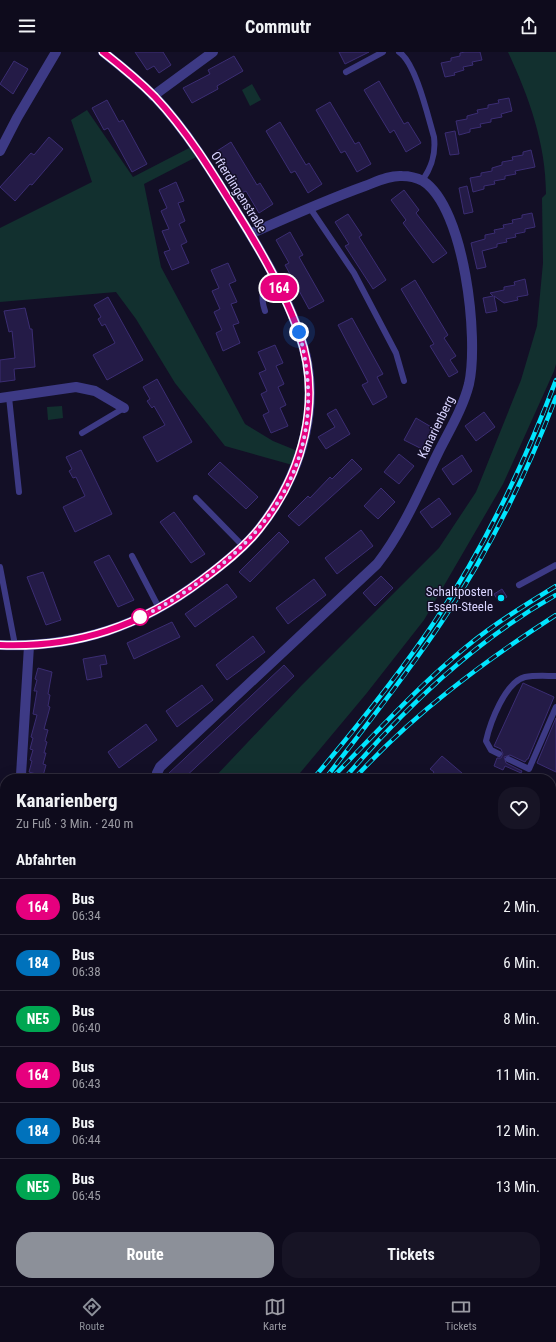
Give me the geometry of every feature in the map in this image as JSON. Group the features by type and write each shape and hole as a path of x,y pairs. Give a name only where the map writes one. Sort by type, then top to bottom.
{"street":[{"path":"0,151 17,118 56,52"},
{"name":"Ofterdingenstraße","path":"0,645 28,646 73,640 114,630 159,608 195,585 243,546 259,529 288,484 299,458 306,432 309,409 308,379 299,332 250,234 197,150 153,96 103,52"},
{"path":"153,96 214,52"},
{"path":"250,234 359,188 396,176 403,176 422,181"},
{"name":"Kanarienberg","path":"157,773 160,767 377,564 396,536 461,407 467,390 471,371 470,323 466,278 456,238 447,212 432,190 422,181"},
{"path":"5,397 66,388 80,388 95,391 124,408"},
{"path":"21,774 28,646"}],"lane":[{"path":"346,72 383,52"},
{"path":"399,52 404,55 414,75 434,138 435,146 433,162 422,181"},
{"path":"310,208 354,273 396,354 404,381"},
{"path":"265,311 262,301 262,292 265,286 273,278"},
{"path":"5,397 19,492"},
{"path":"82,433 124,408"},
{"path":"196,498 243,546"},
{"path":"132,556 159,608"},
{"path":"519,585 556,565"},
{"path":"0,567 15,645"},
{"path":"499,754 491,750 486,741 489,725 499,704 513,685 524,677 556,676"},
{"path":"508,759 529,769 556,707"}],"green space":[{"path":"508,52 556,52 556,364 554,371 503,484 424,620 366,694 299,774 218,774 301,686 439,548 476,492 521,380 537,326 543,263 542,198 546,194 545,175 540,139 523,86"},
{"path":"252,84 261,100 250,106 242,90"},
{"path":"87,110 133,177 193,146 200,155 144,184 161,267 245,424 273,441 300,452 296,466 225,446 175,383 136,319 116,292 0,302 0,228 92,182 71,120"},
{"path":"62,406 63,418 48,420 47,407"}],"building":[{"path":"135,52 163,52 171,65 159,73 154,66 147,70"},
{"path":"339,52 369,52 345,64"},
{"path":"480,52 482,60 472,62 473,65 463,67 464,70 454,73 455,75 445,77 441,63 451,61 451,58 460,56 460,53"},
{"path":"234,56 243,71 217,86 218,89 192,103 183,88 210,74 208,70"},
{"path":"14,61 28,69 13,94 0,84"},
{"path":"379,81 404,124 408,122 421,143 406,152 394,130 390,133 364,90"},
{"path":"509,98 512,111 501,114 502,117 491,119 491,122 480,124 481,127 470,129 470,132 459,135 456,121 467,119 467,116 478,113 477,110 488,108 488,105 499,103 498,100"},
{"path":"107,100 119,122 123,120 147,164 132,172 108,128 104,130 92,108"},
{"path":"330,102 355,144 359,142 371,164 357,172 345,151 341,153 316,110"},
{"path":"280,122 306,165 309,163 322,184 308,193 295,171 291,173 266,131"},
{"path":"455,131 459,154 450,155 445,133"},
{"path":"49,137 63,149 32,185 30,184 15,201 0,187 31,153 34,155"},
{"path":"231,142 257,185 260,183 273,204 259,213 246,191 242,193 217,151"},
{"path":"531,150 535,167 515,171 516,174 505,176 505,179 494,181 495,184 484,186 484,189 473,192 470,178 481,176 481,173 492,171 492,168 502,165 502,162 513,160 512,157 523,155 523,152"},
{"path":"176,182 184,201 178,203 185,221 179,224 187,242 181,245 189,263 172,270 164,252 170,250 162,231 169,229 161,211 167,208 159,190"},
{"path":"467,186 473,212 464,214 459,188"},
{"path":"404,190 419,210 416,213 447,253 433,263 403,223 406,220 391,200"},
{"path":"532,213 535,227 525,229 525,232 515,234 516,237 506,239 507,242 497,244 497,247 482,251 486,267 477,269 471,243 485,239 485,235 495,233 494,230 504,228 503,225 513,223 512,220 522,218 522,215"},
{"path":"348,214 362,235 359,237 386,280 373,289 345,246 349,244 335,222"},
{"path":"290,232 303,255 299,257 324,301 309,309 285,265 289,263 276,240"},
{"path":"228,263 236,281 229,284 237,302 231,304 239,323 233,325 240,343 223,351 216,333 222,330 214,312 220,309 212,291 219,288 211,270"},
{"path":"525,279 528,295 517,297 518,300 504,303 494,296 497,311 486,313 483,298 493,296 490,293 504,290 504,287 515,285 514,282"},
{"path":"415,280 448,335 444,338 456,356 450,360 458,372 449,377 430,346 434,344 401,289"},
{"path":"108,297 143,360 107,380 93,355 115,343 105,324 102,326 98,319 101,317 94,305"},
{"path":"25,308 30,329 32,329 35,367 14,369 15,380 0,382 0,360 15,358 12,331 9,332 4,311"},
{"path":"352,318 383,374 377,377 387,397 373,405 362,385 368,382 338,325"},
{"path":"275,345 283,363 276,366 284,384 278,387 286,405 280,408 288,426 271,433 263,415 269,412 261,394 267,391 259,373 266,370 258,352"},
{"path":"157,379 192,442 157,462 143,437 165,425 154,406 152,408 147,401 150,399 143,387"},
{"path":"336,409 350,434 326,449 318,437 335,427 327,414"},
{"path":"484,412 495,427 476,441 465,426"},
{"path":"416,418 433,428 422,449 404,440"},
{"path":"81,450 112,514 75,532 63,507 85,496 76,477 73,478 69,471 72,469 66,457"},
{"path":"399,454 414,466 399,484 384,472"},
{"path":"462,455 472,471 453,485 442,469"},
{"path":"352,459 362,469 299,526 288,516 308,496 310,498 330,477 332,479"},
{"path":"220,462 258,497 246,509 208,474"},
{"path":"381,488 395,502 378,519 364,506"},
{"path":"439,498 451,514 432,528 420,512"},
{"path":"174,512 205,554 191,563 160,522"},
{"path":"361,530 373,546 337,574 325,558"},
{"path":"279,532 289,542 250,582 239,572"},
{"path":"109,555 134,600 118,607 94,562"},
{"path":"43,572 61,620 46,625 27,577"},
{"path":"381,576 393,588 375,606 363,593"},
{"path":"314,579 326,595 288,624 276,608"},
{"path":"227,584 237,597 195,627 185,614"},
{"path":"502,589 507,597 499,602 494,594"},
{"path":"172,622 180,637 134,659 127,643"},
{"path":"253,636 265,652 227,680 216,665"},
{"path":"105,655 107,664 100,665 102,677 87,680 83,659"},
{"path":"284,665 294,676 188,774 168,774"},
{"path":"38,668 52,672 48,694 50,695 48,706 50,707 44,729 48,730 45,741 47,742 43,764 46,765 44,774 29,772 33,750 30,749 33,738 31,737 37,715 33,714 37,691 34,691 37,680 35,679"},
{"path":"523,683 554,697 528,759 525,762 510,755 504,757 506,763 522,771 521,773 505,766 503,770 494,766 497,758 501,758 503,754 501,749 494,746"},
{"path":"202,685 213,700 177,727 166,711"},
{"path":"556,718 556,772 537,763"},
{"path":"146,724 157,740 119,768 108,752"},
{"path":"442,756 463,774 432,774 434,772 430,769"}],"railway":[{"path":"317,774 391,682 454,592 503,504 531,442 556,380"},
{"path":"329,774 413,663 441,623 475,569 519,485 556,397"},
{"path":"336,774 430,678 448,662 499,623 556,586"},
{"path":"348,774 392,726 442,678 497,633 556,595"},
{"path":"359,774 400,733 450,690 502,651 556,615"}],"bus line":[{"name":"164","path":"0,645 40,645 73,640 114,630 159,608 189,590 224,563 259,529 277,504 288,484 298,462 306,432 309,409 309,385 306,359 299,332 282,294 255,243 197,150 170,115 153,96 103,52"}],"place":[{"name":"Schaltposten Essen-Steele","path":"501,598"}],"route":[{"path":"140,617 159,608 189,590 218,568 243,546 259,529 277,504 298,462 306,432 309,409 309,385 306,359 299,332"}]}
